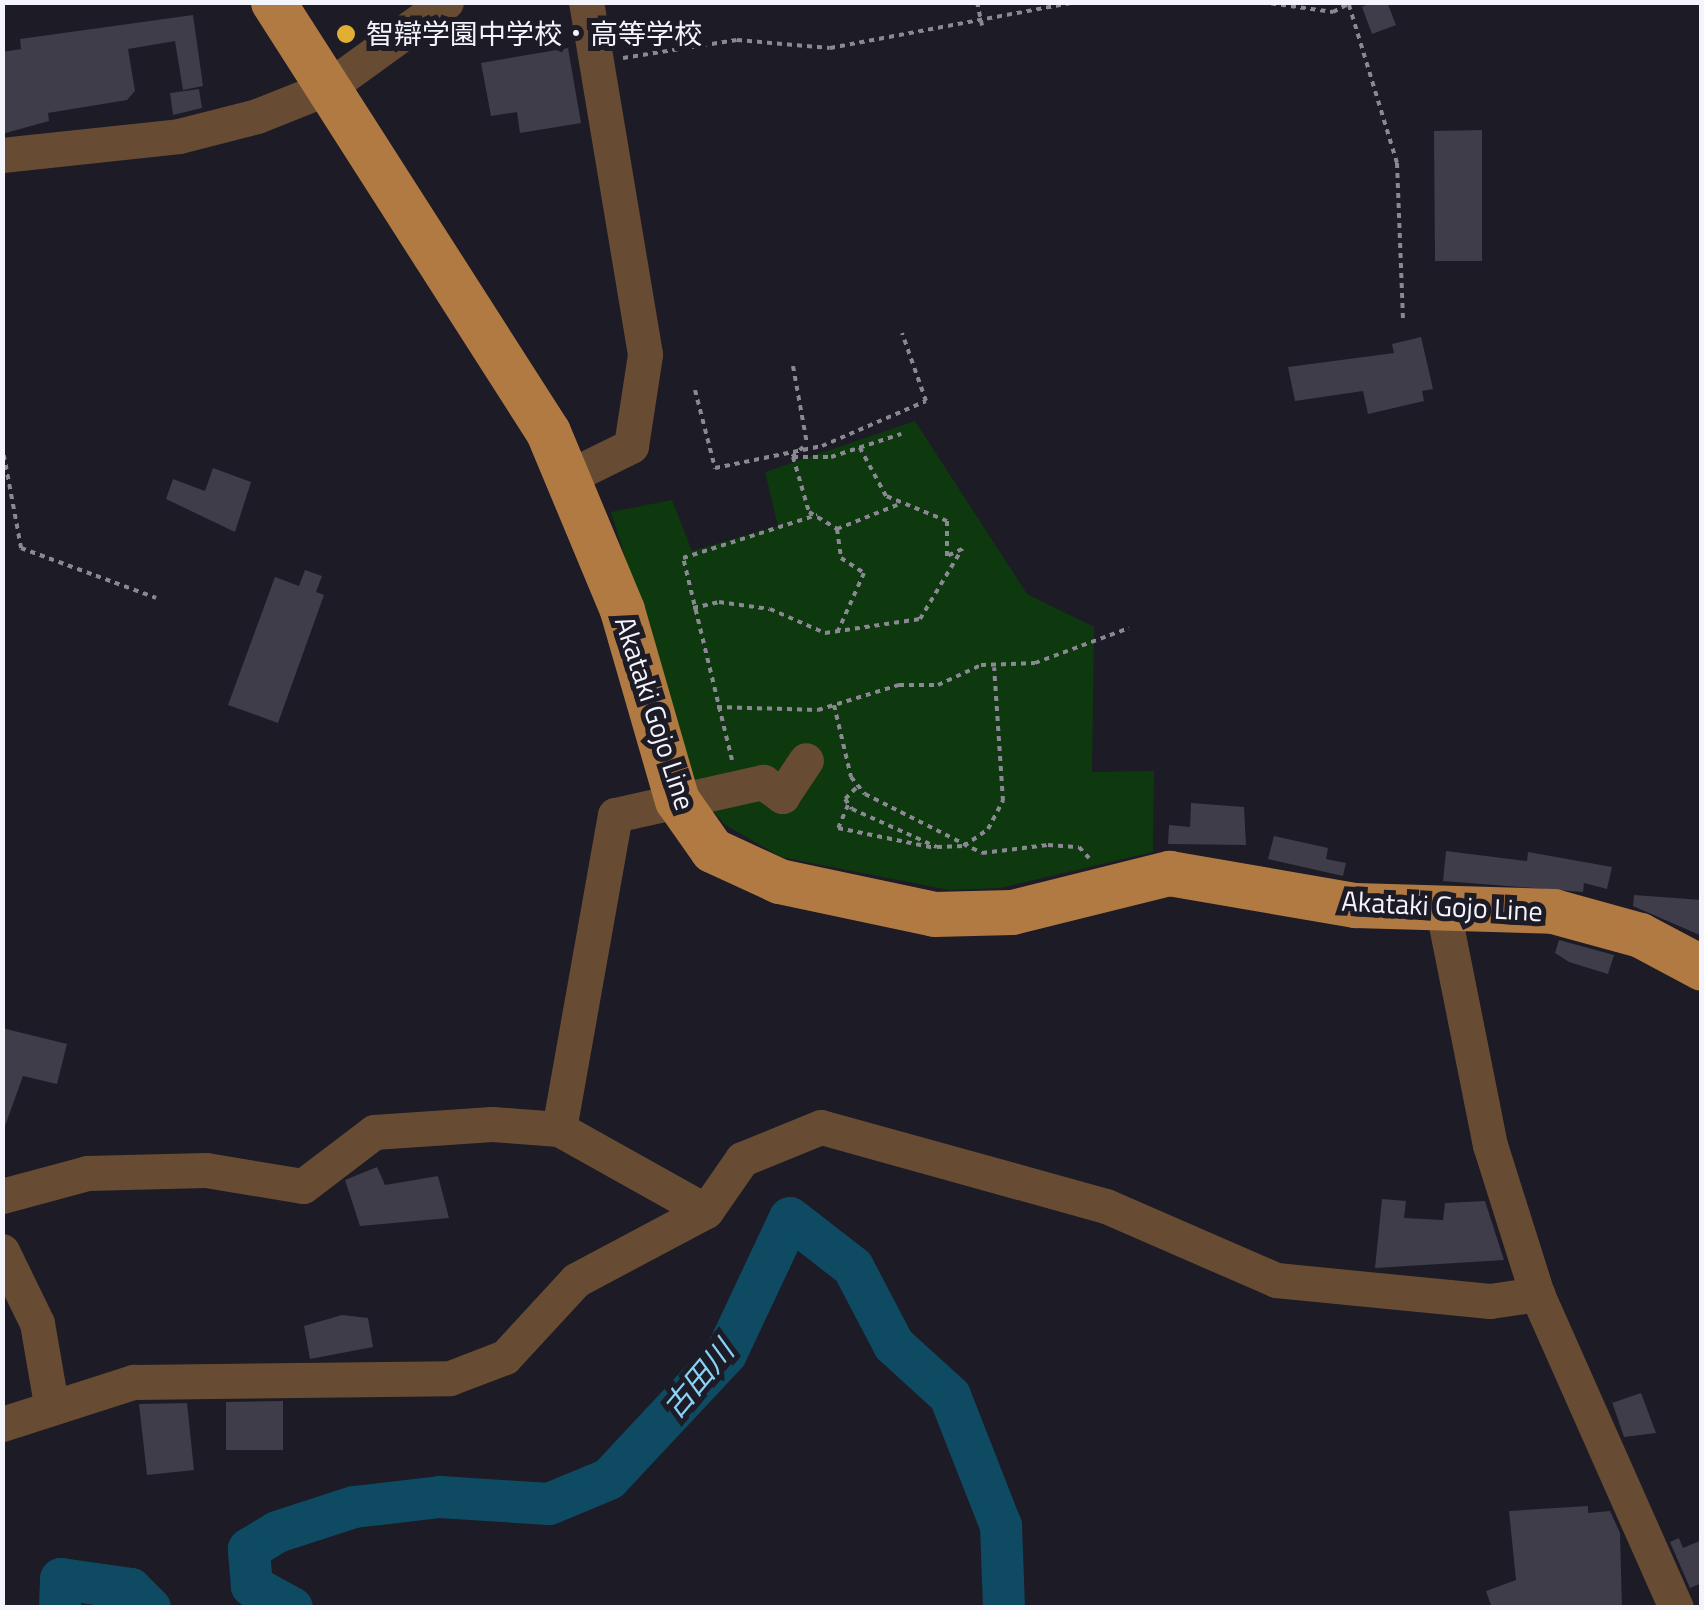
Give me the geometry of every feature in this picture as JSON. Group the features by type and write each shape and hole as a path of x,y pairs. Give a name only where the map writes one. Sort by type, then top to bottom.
{"main road":[{"name":"Akataki Gojo Line","path":"273,2 570,476 622,610 677,800 712,850 744,869 888,908 994,914 1118,883 1200,873 1355,904 1595,919 1702,968"}],"street":[{"path":"2,155 179,136 327,88 446,2"},
{"path":"570,476 631,446 643,410 629,226 599,121 599,72 586,2"},
{"path":"558,1129 615,816 763,782 782,796 806,760"},
{"path":"1443,910 1490,1144 1537,1294 1676,1608"},
{"path":"2,1424 51,1404 132,1382 450,1378 505,1358 576,1280 706,1211 742,1159 821,1126 1106,1206 1276,1280 1490,1300 1537,1294"},
{"path":"2,1196 88,1173 206,1170 304,1186 374,1132 558,1129 706,1211"},
{"path":"2,1251 37,1323 51,1404"}],"path":[{"path":"976,2 982,25"},
{"path":"599,72 629,55 737,40 830,48 982,25 1076,2"},
{"path":"1262,2 1333,12 1350,4 1397,163 1403,320"},
{"path":"695,390 715,468 858,435 926,401 902,333"},
{"path":"793,366 807,444"},
{"path":"793,457 860,448 902,434"},
{"path":"2,444 21,548 156,598"},
{"path":"793,457 807,444"},
{"path":"693,608 720,602 770,609 837,633 920,619 964,553 946,556 947,521 899,504 860,448"},
{"path":"793,457 817,515 837,529 840,558 864,573 837,633"},
{"path":"837,529 899,504"},
{"path":"739,787 682,558 817,515"},
{"path":"717,707 834,705 994,666 1035,664 1129,628"},
{"path":"834,705 856,788 838,828 938,847 964,846 1003,801 994,666"},
{"path":"856,788 964,846 1002,857 1079,847 1087,858 1107,858 1118,883"},
{"path":"848,805 938,847"}],"green space":[{"path":"915,421 1027,594 1094,627 1092,772 1154,771 1153,852 1000,888 949,890 781,857 724,824 697,791 611,512 672,500 692,551 778,526 765,472"}],"building":[{"path":"1387,2 1396,25 1372,34 1362,7"},
{"path":"193,15 203,86 183,90 175,41 128,49 135,91 127,100 48,113 49,121 2,134 2,52 21,49 20,39"},
{"path":"568,48 581,123 520,133 517,112 491,116 481,63"},
{"path":"199,89 202,108 173,115 170,93"},
{"path":"1482,130 1482,261 1435,261 1434,131"},
{"path":"1421,337 1433,389 1422,391 1424,401 1368,414 1363,391 1295,401 1288,367 1394,353 1392,344"},
{"path":"213,468 251,482 235,532 166,499 173,479 205,491"},
{"path":"305,570 322,576 316,592 324,595 278,723 228,705 275,577 299,586"},
{"path":"1191,803 1244,807 1246,845 1168,844 1169,825 1190,827"},
{"path":"1274,836 1328,848 1326,859 1346,863 1343,876 1268,859"},
{"path":"1446,851 1527,861 1528,852 1612,867 1607,889 1584,883 1583,892 1443,881"},
{"path":"1634,895 1702,900 1702,936 1633,906"},
{"path":"1559,940 1614,955 1608,974 1569,962 1555,953"},
{"path":"2,1028 67,1044 57,1084 23,1076 5,1126"},
{"path":"377,1167 385,1185 438,1176 449,1218 360,1226 345,1180"},
{"path":"1382,1199 1406,1201 1404,1218 1443,1220 1445,1203 1485,1201 1504,1260 1375,1268"},
{"path":"342,1315 368,1318 373,1347 310,1359 304,1326"},
{"path":"1641,1393 1656,1433 1624,1437 1612,1403"},
{"path":"283,1401 283,1450 226,1450 226,1402"},
{"path":"187,1403 194,1470 147,1475 139,1404"},
{"path":"1588,1506 1588,1513 1610,1511 1620,1533 1622,1608 1492,1608 1486,1591 1516,1580 1509,1511"},
{"path":"1679,1538 1683,1548 1702,1540 1702,1583 1690,1588 1670,1542"}],"waterway":[{"name":"古田川","path":"292,1608 252,1586 249,1549 277,1532 354,1507 440,1497 549,1504 609,1479 726,1354 790,1218 853,1267 894,1345 950,1396 1001,1526 1004,1608"},
{"name":"古田川","path":"60,1608 61,1579 131,1589 150,1608"}],"place":[{"name":"智辯学園中学校・高等学校","path":"346,34"}]}
